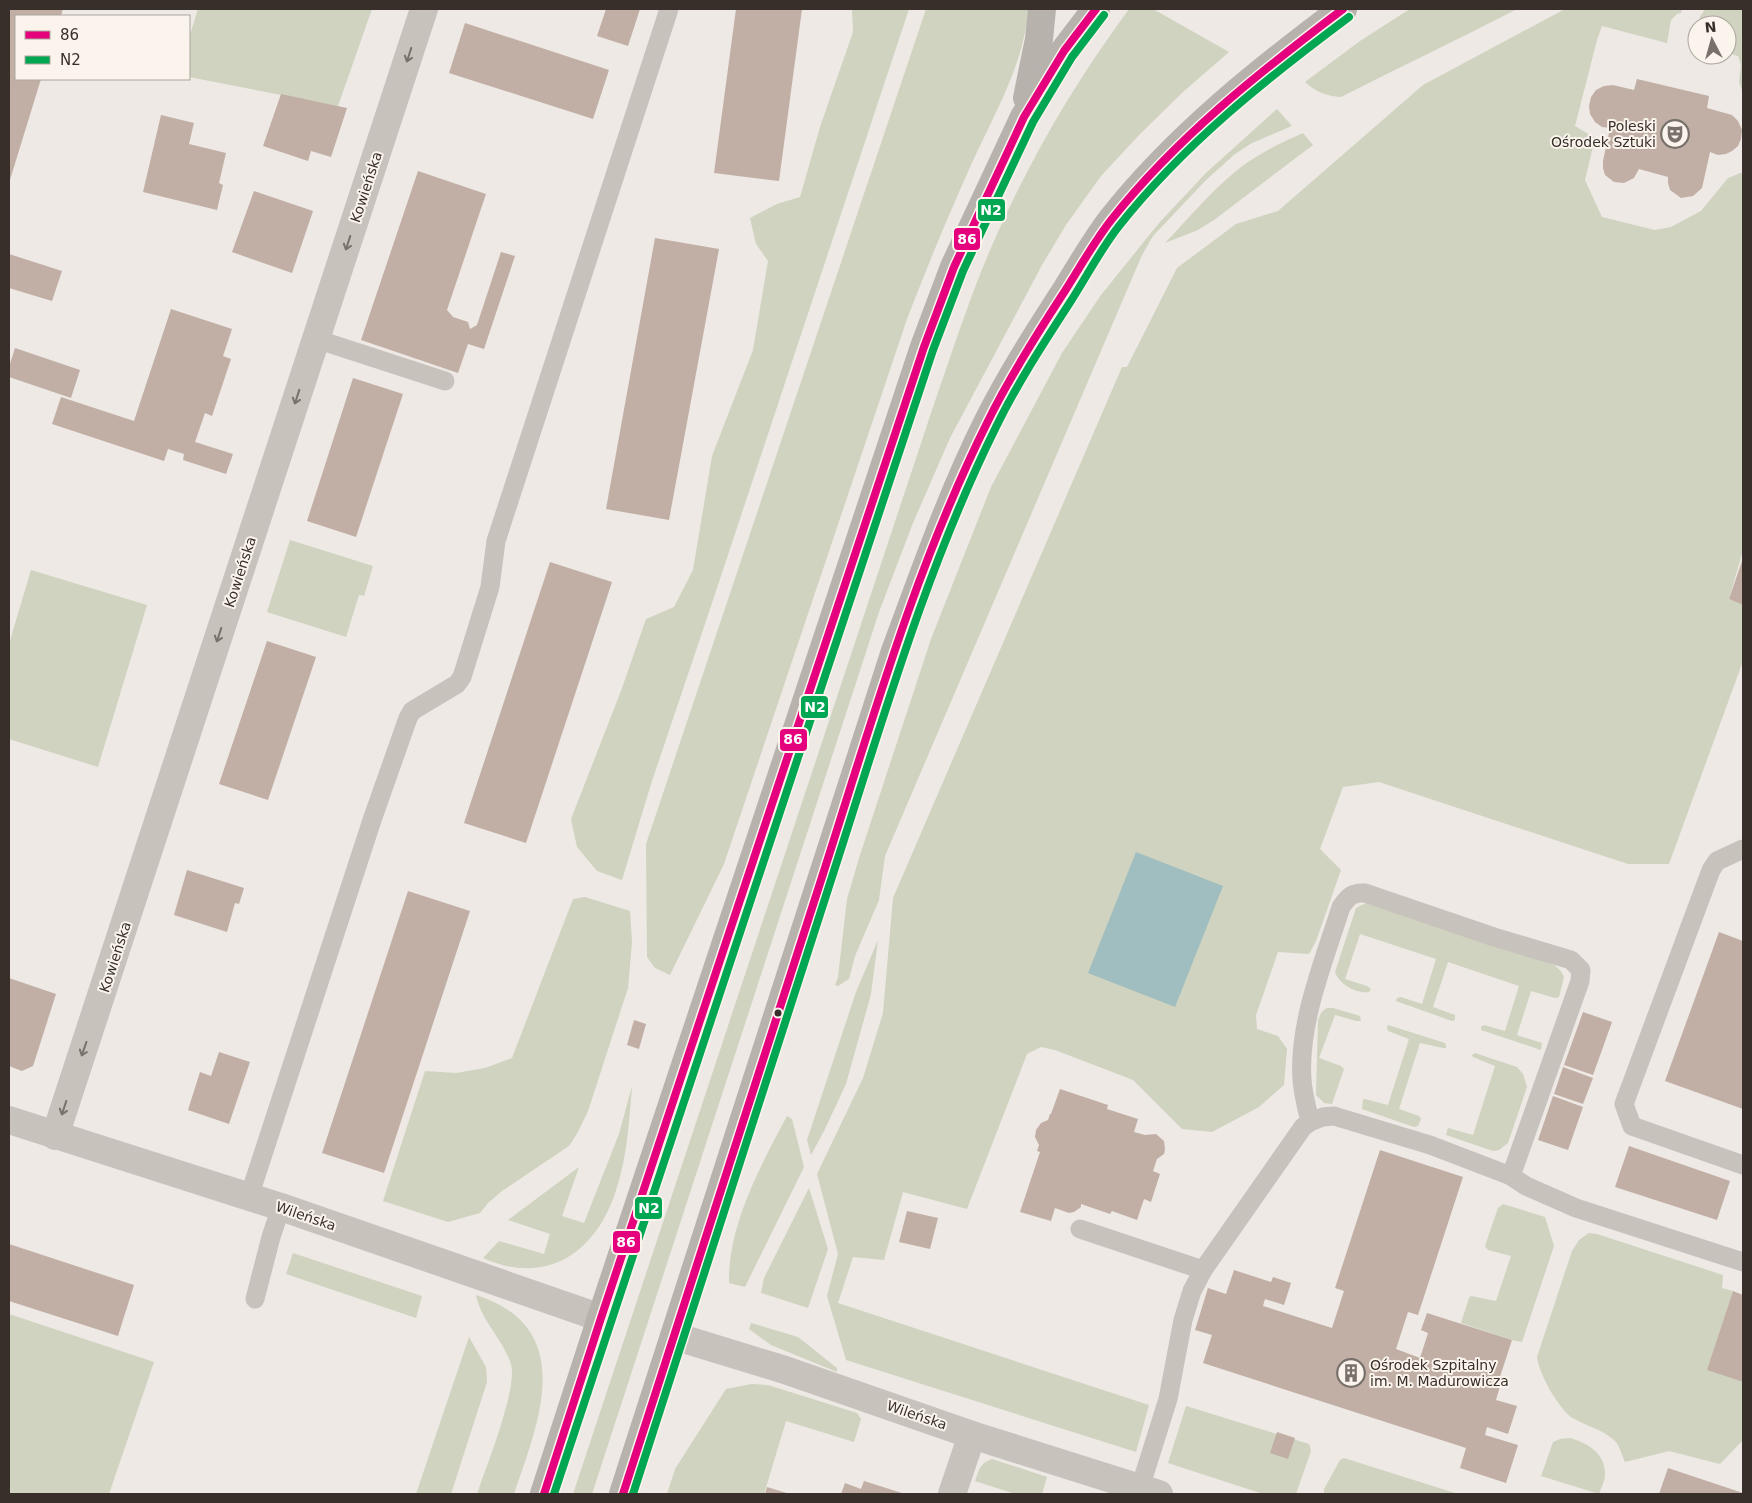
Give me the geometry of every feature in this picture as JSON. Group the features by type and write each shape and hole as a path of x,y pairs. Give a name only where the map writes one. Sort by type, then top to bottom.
{"main road":[{"path":"1024,117 1039,39 1042,9"},
{"path":"544,1494 924,346 954,267 1024,117 1064,51 1096,9"},
{"path":"623,1494 896,651 942,524 987,423 1009,381 1112,220 1154,172 1222,105 1276,60 1343,9"}],"street":[{"name":"Kowieńska","path":"55,1136 424,9"},
{"name":"Wileńska","path":"9,1120 281,1207 601,1318"},
{"name":"Wileńska","path":"674,1336 785,1370 972,1434 1149,1491"},
{"path":"952,1494 972,1434"}],"lane":[{"path":"249,1198 372,820 408,718 412,711 456,684 462,677 490,588 496,541 670,9"},
{"path":"316,339 445,381"},
{"path":"1743,849 1717,860 1710,870 1624,1104 1632,1126 1743,1165"},
{"path":"1310,1122 1302,1078 1307,1018 1341,907 1349,895 1365,893 1494,937 1571,960 1581,970 1580,981 1511,1176"},
{"path":"1149,1491 1182,1320 1192,1291 1203,1270 1303,1128 1310,1122 1323,1117 1339,1118 1430,1145 1511,1176 1526,1186 1576,1208 1743,1262"},
{"path":"255,1298 271,1236 281,1207"},
{"path":"1080,1228 1203,1270"}],"green space":[{"path":"198,9 372,9 338,106 190,77 190,35"},
{"path":"852,9 909,9 651,784 622,880 597,871 577,847 571,819 621,691 646,619 674,607 693,570 712,456 753,350 768,261 756,244 750,218 777,204 800,197 820,127 853,32"},
{"path":"926,9 1028,9 1021,49 1007,89 954,203 907,319 724,864 670,975 655,968 647,957 646,844"},
{"path":"1129,9 1153,9 1229,52 1183,92 1101,176 1066,225 1042,265 950,438 913,523 879,612 592,1494 573,1494 932,410 971,298 998,232 1042,144 1074,89"},
{"path":"1410,9 1517,9 1341,97 1322,93 1305,82 1360,41"},
{"path":"1565,9 1682,9 1681,13 1671,20 1667,43 1602,26 1575,126 1595,138 1585,180 1602,217 1655,230 1671,227 1701,211 1728,178 1743,172 1743,550 1729,599 1743,605 1743,661 1669,864 1628,864 1379,782 1343,787 1320,849 1341,870 1316,941 1309,954 1278,952 1256,1015 1257,1029 1278,1036 1287,1049 1284,1085 1259,1107 1212,1132 1182,1129 1133,1080 1055,1050 1041,1047 1027,1054 967,1209 903,1192 884,1260 853,1257 838,1303 1149,1405 1136,1452 846,1360 827,1296 838,1254 817,1174 863,1078 883,1013 893,898 1122,367 1127,367 1177,268 1236,224 1278,211 1423,85"},
{"path":"1705,9 1743,9 1743,93 1739,82 1741,65 1737,56 1737,15 1701,15"},
{"path":"1277,109 1292,126 1252,143 1235,154 1206,180 1153,236 1142,255 885,856 879,900 855,956 849,979 838,986 835,985 838,977 847,899 860,855 931,639 991,487 1062,353 1101,295 1159,223 1207,172"},
{"path":"1303,133 1313,145 1214,220 1198,230 1165,243 1208,197 1236,171 1268,150"},
{"path":"290,540 373,566 364,596 359,595 346,637 267,612"},
{"path":"31,570 147,605 98,767 9,739 9,644"},
{"path":"585,897 630,911 632,942 628,988 588,1111 569,1146 502,1191 480,1213 448,1222 383,1201 425,1071 456,1073 485,1068 512,1058 573,899"},
{"path":"1366,903 1554,965 1560,970 1564,977 1559,997 1555,998 1531,991 1517,1035 1542,1043 1541,1050 1481,1030 1481,1027 1484,1025 1505,1031 1519,986 1448,962 1433,1007 1455,1015 1455,1020 1452,1021 1396,1001 1397,998 1401,997 1422,1004 1436,959 1360,934 1345,979 1371,989 1369,992 1364,992 1354,990 1344,984 1335,972 1356,908"},
{"path":"878,940 871,994 846,1084 811,1155 807,1140 856,992"},
{"path":"1327,1008 1360,1016 1361,1021 1335,1015 1319,1058 1341,1066 1344,1069 1332,1104 1324,1103 1316,1095 1318,1021 1322,1012"},
{"path":"1388,1025 1445,1043 1446,1046 1446,1048 1443,1048 1420,1043 1399,1109 1419,1116 1421,1119 1418,1126 1414,1127 1362,1109 1363,1099 1388,1105 1409,1039 1388,1031"},
{"path":"1475,1053 1517,1067 1523,1074 1527,1087 1508,1143 1499,1150 1493,1151 1446,1135 1448,1128 1473,1135 1495,1066 1473,1057 1472,1055"},
{"path":"632,1086 627,1143 618,1185 604,1219 592,1236 578,1250 562,1260 544,1266 525,1268 505,1266 483,1258 499,1241 544,1254 550,1234 508,1220 579,1167 562,1216 584,1223 619,1134"},
{"path":"787,1116 792,1119 804,1167 745,1287 729,1283 730,1261 740,1218 757,1175"},
{"path":"809,1188 828,1249 808,1308 761,1293 764,1278"},
{"path":"1503,1204 1545,1217 1554,1246 1522,1342 1461,1323 1471,1296 1496,1301 1511,1256 1488,1250 1485,1246 1498,1208"},
{"path":"1589,1233 1723,1275 1722,1288 1733,1291 1708,1370 1743,1382 1743,1440 1720,1464 1669,1451 1625,1462 1620,1448 1615,1441 1605,1433 1571,1417 1560,1406 1550,1390 1541,1372 1537,1357 1572,1251 1579,1240"},
{"path":"293,1253 422,1296 416,1318 286,1274"},
{"path":"476,1295 508,1310 528,1330 539,1353 543,1380 540,1408 533,1437 514,1494 477,1494 506,1409 512,1375 511,1364 503,1346 482,1313"},
{"path":"9,1314 154,1362 109,1494 9,1494"},
{"path":"751,1323 798,1337 837,1368 837,1372 771,1345 749,1329"},
{"path":"469,1337 486,1367 487,1382 451,1494 416,1494"},
{"path":"752,1384 768,1385 857,1413 861,1419 854,1442 786,1421 764,1494 667,1494 675,1469 726,1389"},
{"path":"1186,1406 1309,1444 1311,1451 1296,1494 1263,1494 1168,1463"},
{"path":"1570,1438 1589,1446 1599,1455 1605,1468 1605,1477 1599,1494 1541,1476 1553,1442"},
{"path":"1344,1458 1458,1494 1324,1494 1324,1489 1340,1460"},
{"path":"992,1459 1047,1477 1042,1494 1015,1494 975,1481 982,1465"}],"water":[{"path":"1136,852 1223,886 1175,1007 1088,973"}],"building":[{"path":"9,9 63,9 61,15 15,15 15,80 41,80 9,183"},
{"path":"606,9 640,9 628,46 597,36"},
{"path":"736,9 802,9 779,181 714,173"},
{"path":"465,23 609,70 593,119 449,73"},
{"name":"Poleski Ośrodek Sztuki","path":"1637,79 1709,96 1707,108 1732,115 1738,121 1742,130 1738,146 1726,154 1718,155 1710,152 1702,188 1693,196 1681,198 1670,190 1668,177 1639,169 1634,178 1624,183 1614,182 1605,175 1603,161 1610,128 1602,127 1595,122 1590,114 1591,97 1596,90 1604,86 1613,85 1634,90"},
{"path":"281,94 347,108 331,157 311,151 308,161 263,146"},
{"path":"161,115 194,123 189,144 226,153 219,183 223,185 217,210 143,192"},
{"path":"418,171 486,194 447,310 453,317 468,322 470,329 477,325 501,252 515,256 484,349 468,344 458,373 361,340"},
{"path":"254,191 313,211 292,273 232,252"},
{"path":"655,238 719,249 669,520 606,509"},
{"path":"9,254 62,271 52,301 9,288"},
{"path":"171,309 232,329 223,356 231,359 212,416 205,413 195,442 233,454 226,474 183,460 184,454 168,449 164,461 52,424 61,397 134,421"},
{"path":"15,348 80,370 71,398 9,377 9,367"},
{"path":"353,378 403,394 356,537 307,521"},
{"path":"1743,558 1743,605 1729,599"},
{"path":"550,562 612,582 526,843 464,823"},
{"path":"267,641 316,657 268,800 219,784"},
{"path":"187,870 244,888 239,904 235,903 227,932 174,915"},
{"path":"408,891 470,911 384,1173 322,1153"},
{"path":"1719,932 1743,941 1743,1109 1665,1081"},
{"path":"9,978 56,994 33,1066 22,1071 9,1066"},
{"path":"1583,1012 1612,1022 1593,1075 1564,1065"},
{"path":"634,1020 646,1024 639,1049 627,1045"},
{"path":"219,1052 250,1062 229,1124 188,1110 200,1072 211,1076"},
{"path":"1563,1067 1593,1078 1583,1104 1554,1094"},
{"path":"1060,1089 1108,1105 1107,1109 1138,1119 1134,1132 1145,1135 1156,1134 1164,1141 1164,1154 1157,1159 1153,1171 1160,1174 1151,1202 1144,1199 1137,1220 1112,1211 1110,1214 1081,1204 1081,1207 1069,1213 1055,1208 1051,1221 1020,1212 1040,1152 1037,1151 1039,1145 1035,1137 1036,1130 1041,1123 1048,1120"},
{"path":"1553,1096 1583,1107 1568,1150 1538,1140"},
{"path":"1629,1146 1730,1181 1717,1220 1615,1187"},
{"path":"1380,1150 1463,1177 1418,1315 1408,1312 1396,1349 1420,1358 1428,1333 1421,1330 1427,1313 1512,1340 1498,1383 1501,1383 1496,1400 1517,1406 1508,1434 1487,1427 1485,1435 1518,1445 1506,1483 1460,1468 1466,1448 1203,1363 1212,1335 1195,1330 1208,1288 1226,1294 1234,1270 1271,1282 1273,1277 1291,1283 1284,1305 1265,1299 1263,1306 1332,1328 1344,1291 1335,1288"},
{"path":"907,1211 938,1218 930,1249 899,1242"},
{"path":"9,1244 134,1285 118,1336 9,1301"},
{"path":"1733,1291 1743,1295 1743,1382 1707,1370"},
{"path":"1277,1432 1295,1438 1288,1459 1270,1453"},
{"path":"1668,1468 1743,1493 1743,1494 1659,1494"},
{"path":"864,1481 905,1494 841,1494 845,1483 861,1489"},
{"path":"767,1487 790,1494 765,1494"}],"transit line":[{"name":"86","path":"544,1494 924,347 954,267 1024,117 1064,51 1096,9"},
{"name":"86","path":"623,1494 897,644 939,531 988,421 1023,358 1092,247 1137,189 1164,160 1221,107 1343,9"},
{"name":"N2","path":"554,1494 933,350 963,271 1033,122 1072,57 1104,15"},
{"name":"N2","path":"633,1494 906,649 947,536 996,427 1031,364 1099,254 1144,196 1198,140 1227,114 1287,64 1349,17"}],"place":[{"name":"Poleski Ośrodek Sztuki","path":"1675,134"},
{"name":"Ośrodek Szpitalny im. M. Madurowicza","path":"1351,1373"}]}
